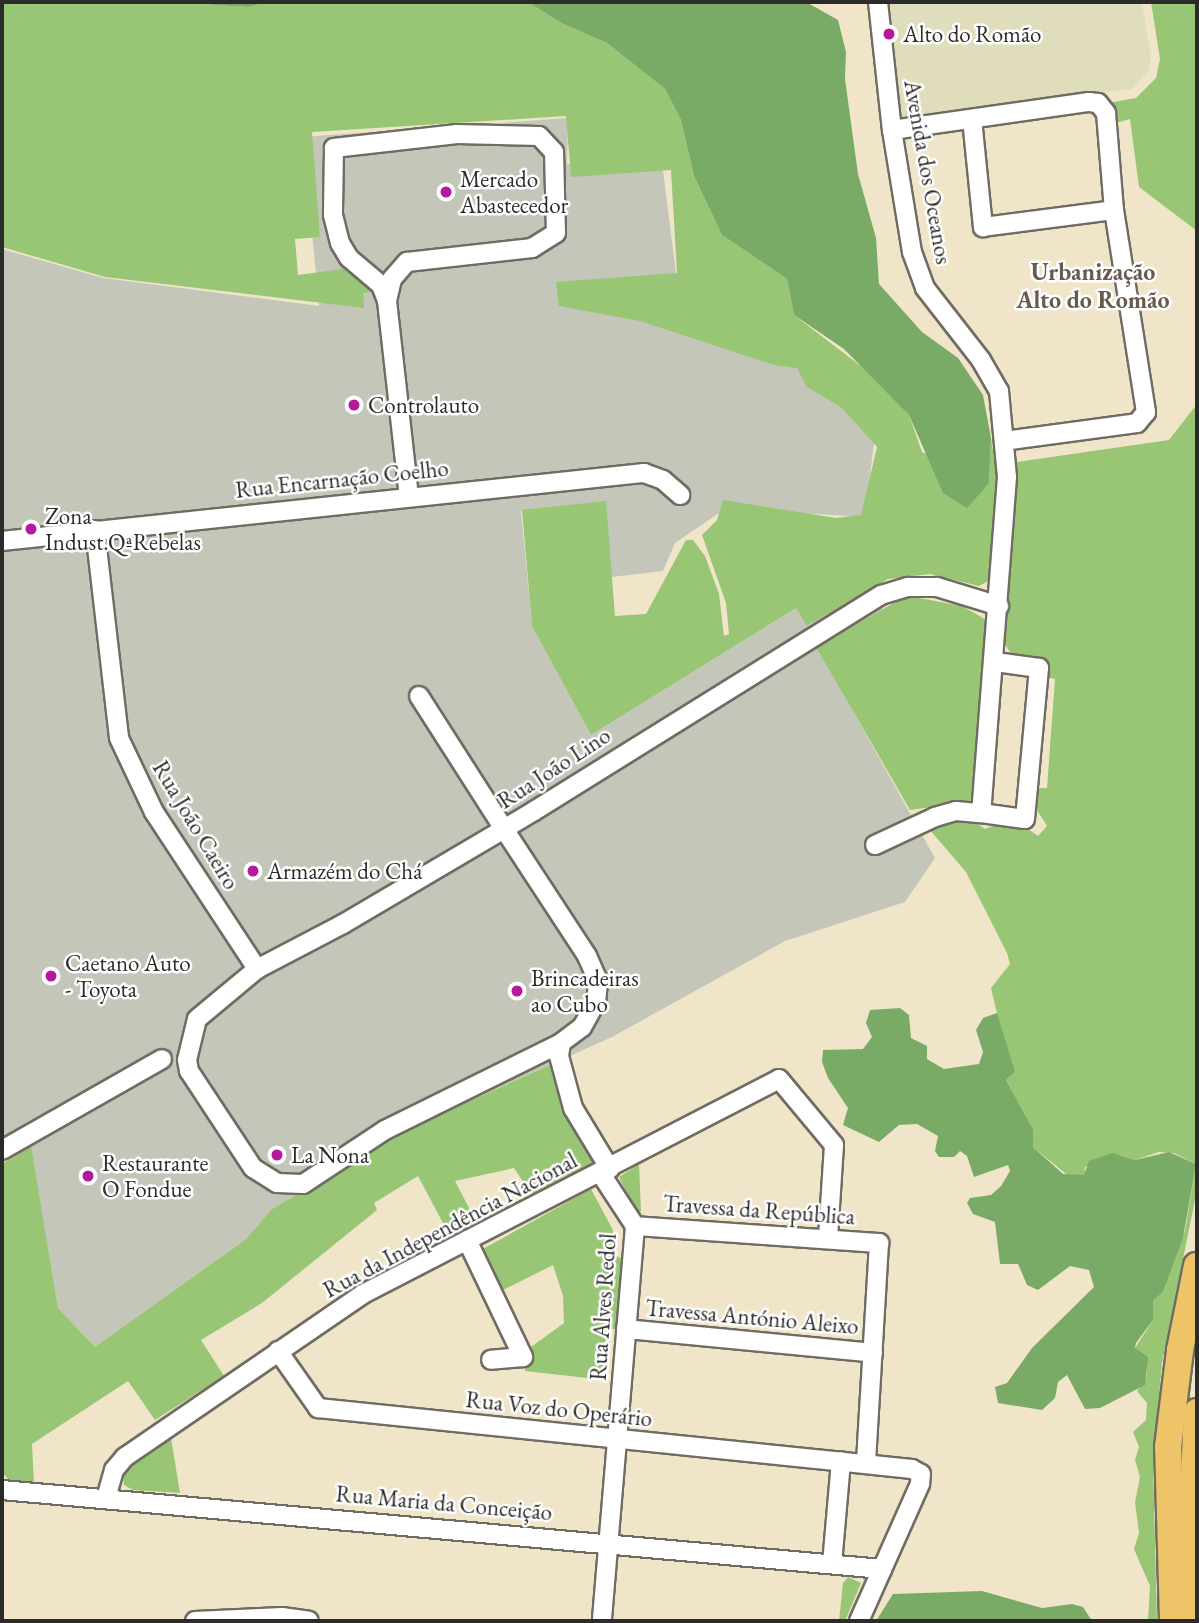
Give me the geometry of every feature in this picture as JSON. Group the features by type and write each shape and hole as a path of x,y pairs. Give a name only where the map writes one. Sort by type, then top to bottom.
{"highway":[{"path":"1173,1621 1168,1447 1180,1350 1197,1266"},
{"path":"1196,1621 1193,1502 1197,1412"}],"street":[{"name":"Avenida dos Oceanos","path":"878,2 892,130 912,252 925,288 981,360 999,391 1007,477 995,662 981,813"},
{"path":"892,130 1098,103 1106,113 1114,210 1146,407 1144,417 1137,423 1004,441"},
{"path":"972,119 983,227 1114,210"},
{"path":"387,301 392,279 407,262 532,247 546,243 556,233 554,152 539,136 457,134 334,148 333,215 340,243 349,258 382,285 387,301 409,496"},
{"name":"Rua Encarnação Coelho","path":"2,541 643,473 663,480 680,495"},
{"name":"Rua João Caeiro","path":"95,530 119,738 154,812 257,969"},
{"name":"Rua João Lino","path":"561,1044 385,1130 296,1185 268,1180 253,1168 188,1071 189,1038 197,1019 257,969 342,925 504,828 881,595 908,587 937,587 999,606"},
{"path":"875,845 935,817 956,811 1025,820 1039,668 995,662"},
{"path":"419,695 596,971 598,991 589,1019 561,1044"},
{"name":"Rua Alves Redol","path":"561,1044 559,1056 573,1108 635,1226 602,1621"},
{"path":"2,1150 162,1059"},
{"name":"Rua da Independência Nacional","path":"106,1497 111,1476 125,1457 363,1294 779,1079 834,1145 828,1239"},
{"name":"Travessa da República","path":"635,1226 879,1243 873,1353"},
{"path":"467,1240 523,1357 491,1360"},
{"name":"Travessa António Aleixo","path":"626,1329 873,1353"},
{"name":"Rua Voz do Operário","path":"278,1351 318,1408 866,1463"},
{"path":"859,1621 921,1474 866,1463 873,1353"},
{"path":"832,1564 841,1461"},
{"name":"Rua Maria da Conceição","path":"2,1490 609,1542 882,1569"},
{"path":"195,1621 282,1617 309,1621"}],"shaded area":[{"path":"878,2 1142,2 1151,58 1148,72 1132,89 891,119"},
{"path":"568,118 567,164 663,170 683,329 801,368 875,435 865,517 725,509 675,543 663,571 611,577 605,502 521,511 532,626 591,735 796,608 808,626 868,588 883,609 817,647 935,858 905,902 785,941 612,1037 405,1130 272,1209 245,1240 95,1347 58,1308 27,1126 2,1140 2,249 103,278 319,306 303,137"}],"green space":[{"path":"2,2 165,2 249,7 267,2 528,2 561,23 607,43 665,89 681,120 694,176 722,235 787,279 794,315 875,377 909,415 922,452 989,483 991,438 996,470 990,580 979,586 930,574 888,579 807,626 796,608 591,735 532,626 522,510 606,501 615,616 646,614 686,540 693,540 705,556 719,594 724,636 729,634 726,603 702,535 717,520 723,500 836,518 861,515 877,447 842,408 807,387 797,368 774,365 640,321 559,306 556,282 677,273 671,170 571,177 566,116 312,132 320,237 295,239 298,275 350,268 376,291 363,293 364,308 105,277 2,247"},
{"path":"165,2 267,2 249,7"},
{"path":"528,2 806,2 838,20 846,52 845,79 858,174 876,238 879,284 922,332 958,358 983,395 991,438 989,483 967,508 943,493 909,415 844,349 794,315 787,279 722,235 694,176 681,120 665,89 607,43 561,23"},
{"path":"1151,2 1197,2 1197,231 1139,187 1130,119 1116,123 1108,103 1136,98 1156,78 1160,59"},
{"path":"1197,404 1197,1190 1162,1363 1153,1459 1157,1621 1148,1621 1150,1586 1134,1549 1139,1533 1135,1502 1140,1477 1135,1460 1139,1447 1133,1432 1146,1420 1147,1403 1137,1391 1146,1379 1147,1368 1135,1348 1153,1320 1153,1301 1163,1292 1185,1231 1196,1164 1174,1153 1159,1152 1135,1160 1119,1155 1085,1167 1085,1175 1071,1178 1033,1147 1033,1129 1006,1080 1015,1072 1008,1060 991,988 1010,964 1007,953 966,872 929,829 946,818 972,820 985,829 1000,823 1022,825 1038,836 1047,826 1035,807 1037,788 1047,788 1055,679 1046,677 1035,658 1011,653 1005,645 1017,462 1169,440"},
{"path":"914,597 962,606 990,622 974,801 910,810 816,647 899,600"},
{"path":"900,1008 909,1015 911,1038 927,1046 927,1059 944,1069 979,1064 983,1052 976,1030 983,1018 997,1013 1015,1072 1006,1080 1033,1129 1033,1147 1063,1174 1084,1175 1089,1161 1112,1153 1135,1160 1169,1152 1196,1164 1183,1238 1163,1292 1153,1301 1153,1320 1136,1343 1135,1348 1148,1357 1145,1385 1100,1408 1085,1409 1067,1375 1058,1382 1055,1398 1042,1410 998,1403 995,1387 1007,1383 1032,1348 1094,1287 1089,1270 1070,1266 1038,1290 1027,1285 1018,1264 1000,1264 995,1222 973,1214 967,1203 970,1198 991,1195 1001,1186 1010,1171 1008,1165 974,1177 967,1156 960,1151 954,1157 939,1157 935,1151 938,1136 917,1124 899,1125 879,1142 843,1125 848,1108 828,1078 822,1062 823,1050 863,1049 872,1037 866,1023 870,1010"},
{"path":"550,1065 595,1165 535,1200 514,1168 455,1181 479,1227 452,1240 418,1176 374,1203 377,1210 262,1303 201,1340 224,1376 155,1420 128,1381 32,1444 34,1483 9,1480 2,1472 2,1164 31,1146 58,1308 95,1347 245,1240 272,1209 405,1130"},
{"path":"639,1164 641,1211 637,1215 619,1177"},
{"path":"591,1189 613,1230 614,1254 624,1260 622,1329 611,1329 605,1380 525,1371 527,1350 564,1323 563,1296 553,1265 503,1290 481,1250"},
{"path":"170,1432 180,1493 133,1490 124,1485 122,1470"},
{"path":"848,1577 861,1583 845,1621 839,1621 843,1583"},
{"path":"982,1591 1042,1608 1072,1604 1083,1607 1092,1621 876,1621 893,1594"}],"place":[{"name":"Alto do Romão","path":"889,34"},
{"name":"Mercado Abastecedor","path":"446,192"},
{"name":"Controlauto","path":"354,405"},
{"name":"Zona Indust.QªRebelas","path":"31,529"},
{"name":"Armazém do Chá","path":"253,871"},
{"name":"Caetano Auto - Toyota","path":"51,976"},
{"name":"Brincadeiras ao Cubo","path":"517,991"},
{"name":"La Nona","path":"277,1155"},
{"name":"Restaurante O Fondue","path":"88,1176"}],"district":[{"name":"Urbanização Alto do Romão","path":"1093,286"}]}
